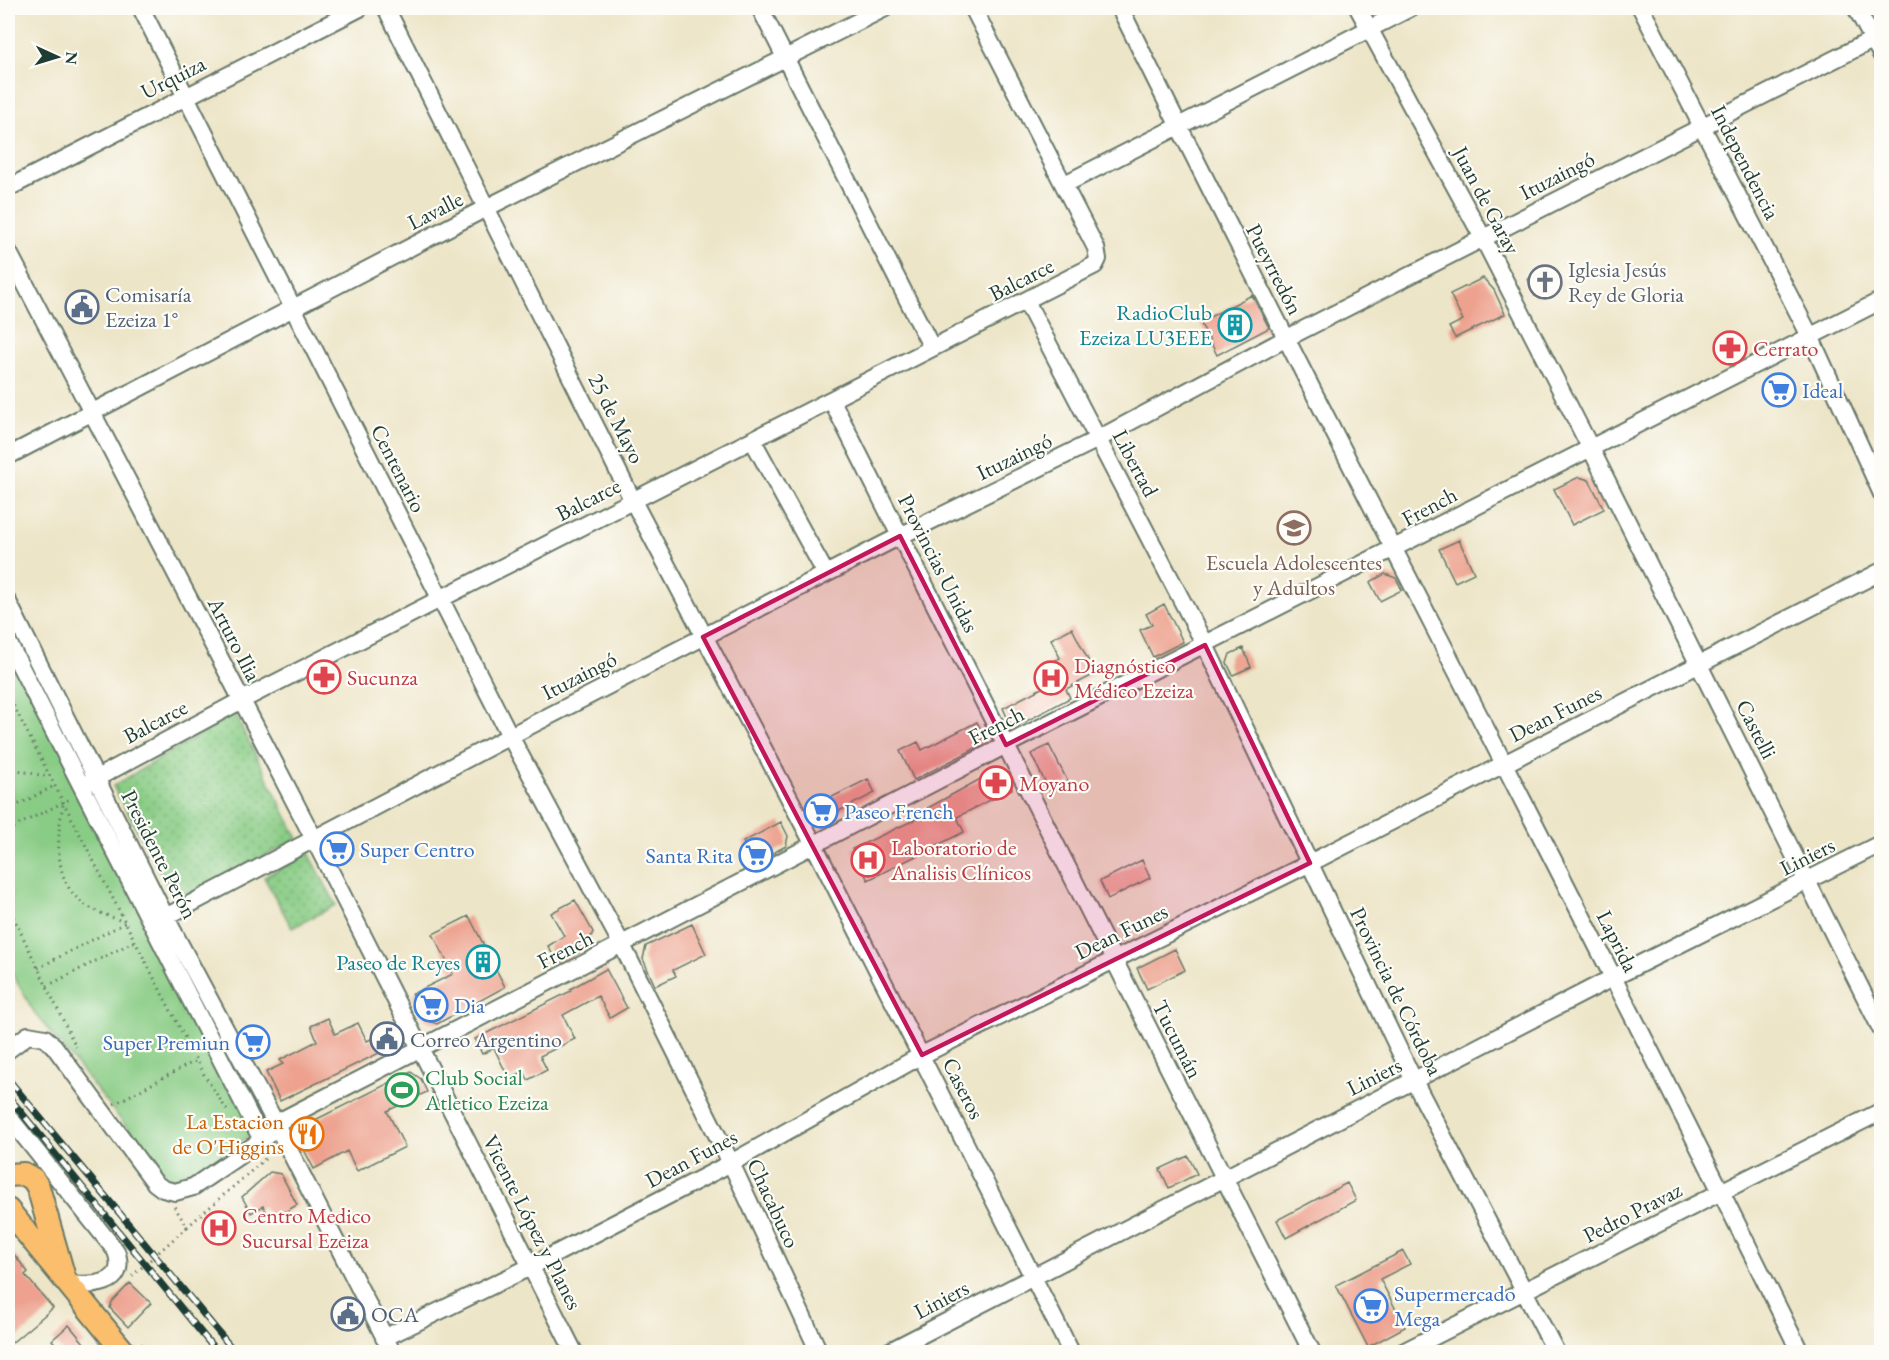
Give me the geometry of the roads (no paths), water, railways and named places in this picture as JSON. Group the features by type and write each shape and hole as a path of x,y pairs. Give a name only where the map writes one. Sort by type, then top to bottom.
{"main road":[{"path":"8,1175 24,1174 37,1185 66,1284"},
{"path":"10,1220 124,1353"}],"street":[{"name":"Centenario","path":"141,8 510,736 622,945"},
{"name":"Urquiza","path":"8,188 360,8"},
{"name":"25 de Mayo","path":"386,8 633,501 814,845"},
{"path":"760,8 932,348"},
{"name":"Lavalle","path":"8,456 486,208 885,8"},
{"path":"973,8 1065,184 1410,8"},
{"name":"Pueyrredón","path":"1120,8 1285,339 1395,549"},
{"name":"Juan de Garay","path":"1358,8 1483,238 1590,447"},
{"name":"Independencia","path":"1641,8 1810,336 1881,494"},
{"path":"1856,8 1877,38 1881,56"},
{"name":"Ituzaingó","path":"159,921 510,736 900,536 1098,439 1285,339 1877,38"},
{"name":"Balcarce","path":"88,785 242,700 1089,270 1098,259 1096,248 1065,184"},
{"name":"Arturo Ilia","path":"8,251 421,1048"},
{"name":"French","path":"8,1050 28,1035 45,1038 54,1046 155,1184 169,1191 193,1187 262,1140 276,1125 421,1048 1006,745 1881,300"},
{"name":"Libertad","path":"1026,301 1205,645"},
{"name":"Provincias Unidas","path":"832,401 1006,745"},
{"path":"753,441 826,574"},
{"name":"Castelli","path":"1590,447 1881,1031"},
{"name":"Laprida","path":"1395,549 1721,1191 1800,1353"},
{"name":"Dean Funes","path":"388,1345 530,1267 731,1163 922,1055 1310,863 1881,571"},
{"name":"Presidente Perón","path":"8,602 88,785 159,921 276,1125 388,1345"},
{"path":"8,642 88,785"},
{"name":"Provincia de Córdoba","path":"1205,645 1414,1081 1556,1353"},
{"name":"Tucumán","path":"1006,745 1312,1353"},
{"name":"Liniers","path":"888,1353 1612,978 1881,843"},
{"name":"Caseros","path":"814,845 1071,1353"},
{"path":"159,921 262,1140"},
{"name":"Chacabuco","path":"622,945 731,1163 819,1353"},
{"name":"Vicente López y Planes","path":"421,1048 574,1353"},
{"name":"Pedro Pravaz","path":"1403,1353 1881,1111"},
{"path":"8,1116 116,1251 120,1261 115,1274 104,1283 89,1286 66,1284"}],"railway":[{"path":"8,1079 235,1352"},
{"path":"8,1096 217,1352"}],"place":[{"name":"Iglesia Jesús Rey de Gloria","path":"1545,282"},
{"name":"Comisaría Ezeiza 1°","path":"82,307"},
{"name":"RadioClub Ezeiza LU3EEE","path":"1235,325"},
{"name":"Cerrato","path":"1730,348"},
{"name":"Ideal","path":"1779,390"},
{"name":"Escuela Adolescentes y Adultos","path":"1294,528"},
{"name":"Sucunza","path":"324,677"},
{"name":"Diagnóstico Médico Ezeiza","path":"1051,678"},
{"name":"Moyano","path":"996,783"},
{"name":"Paseo French","path":"821,811"},
{"name":"Super Centro","path":"337,849"},
{"name":"Santa Rita","path":"756,855"},
{"name":"Laboratorio de Analisis Clínicos","path":"868,860"},
{"name":"Paseo de Reyes","path":"483,962"},
{"name":"Dia","path":"431,1005"},
{"name":"Correo Argentino","path":"387,1039"},
{"name":"Super Premiun","path":"253,1042"},
{"name":"Club Social Atletico Ezeiza","path":"402,1090"},
{"name":"La Estacion de O'Higgins","path":"307,1134"},
{"name":"Centro Medico Sucursal Ezeiza","path":"219,1228"},
{"name":"Supermercado Mega","path":"1371,1306"},
{"name":"OCA","path":"348,1314"}]}
